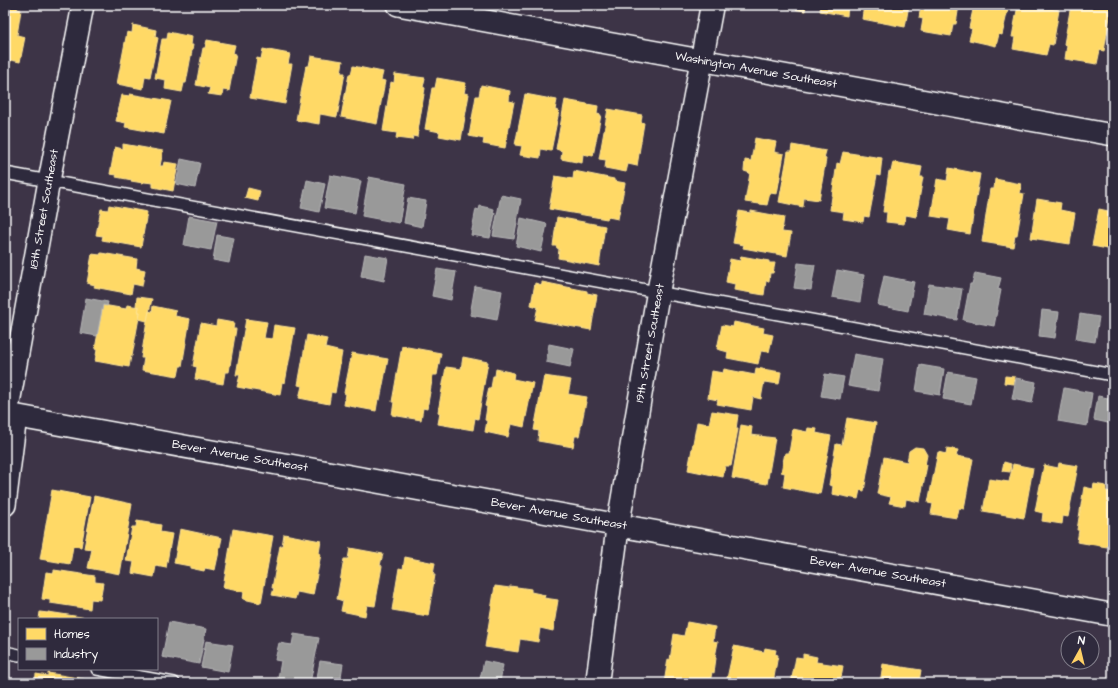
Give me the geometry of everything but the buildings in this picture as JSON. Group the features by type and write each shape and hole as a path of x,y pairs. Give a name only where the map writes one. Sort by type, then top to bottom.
{"street":[{"name":"18th Street Southeast","path":"5,505 10,414 48,181 83,5"},
{"name":"Washington Avenue Southeast","path":"398,5 1113,135"},
{"name":"19th Street Southeast","path":"597,683 618,525 658,293 712,5"},
{"name":"Bever Avenue Southeast","path":"10,414 1113,615"}],"lane":[{"path":"5,173 1113,375"},
{"path":"5,652 18,655"},
{"path":"102,670 174,683"}]}
